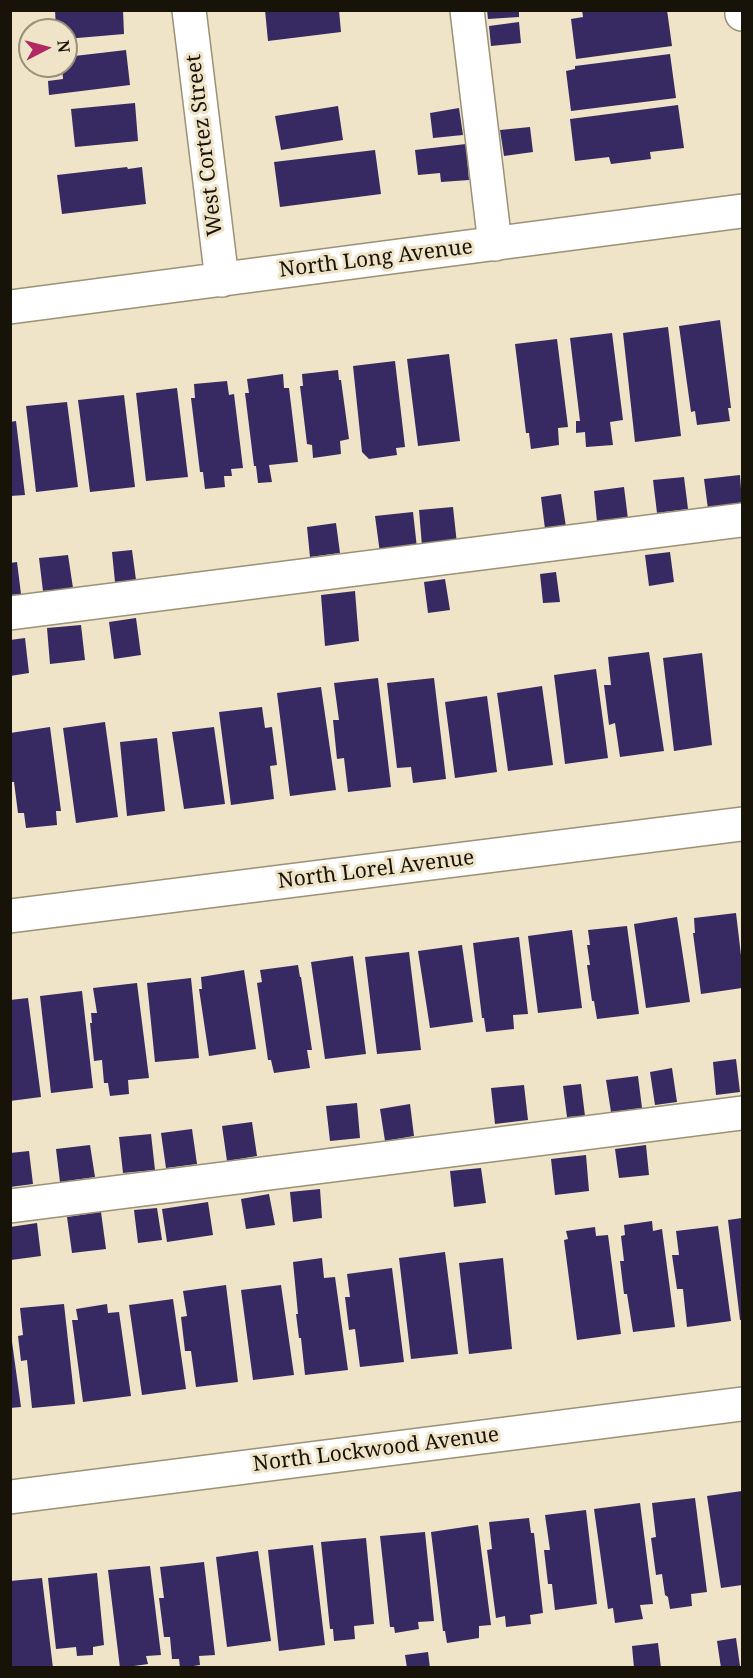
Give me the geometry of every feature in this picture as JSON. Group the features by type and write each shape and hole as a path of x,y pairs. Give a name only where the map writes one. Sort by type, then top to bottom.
{"street":[{"name":"West Cortez Street","path":"189,10 222,280"},
{"path":"466,10 495,244"},
{"name":"North Long Avenue","path":"10,308 742,211"},
{"path":"10,613 742,520"},
{"name":"North Lorel Avenue","path":"10,916 742,824"},
{"path":"10,1206 742,1113"},
{"name":"North Lockwood Avenue","path":"10,1497 742,1404"}],"building":[{"path":"55,10 123,10 124,34 78,38 78,18 55,18"},
{"path":"265,10 339,10 341,32 268,41"},
{"path":"487,10 519,10 519,17 488,19"},
{"path":"582,10 667,10 672,46 576,59 571,19 583,17"},
{"path":"519,22 521,43 491,46 489,26"},
{"path":"126,50 130,85 49,95 48,81 78,78 78,56"},
{"path":"670,54 676,98 571,111 566,71 575,69 575,66"},
{"path":"135,103 138,141 75,147 71,109"},
{"path":"678,105 684,148 650,152 651,159 611,164 609,157 575,161 570,119"},
{"path":"338,106 343,140 281,150 275,116"},
{"path":"459,108 463,135 433,138 430,113"},
{"path":"530,127 533,152 504,156 500,130"},
{"path":"466,144 469,180 441,182 440,173 418,175 415,150"},
{"path":"375,150 381,194 280,207 274,162"},
{"path":"127,167 128,169 142,167 146,204 62,214 57,175"},
{"path":"720,320 731,408 728,408 730,421 697,425 695,411 691,412 679,326"},
{"path":"668,327 681,436 635,442 623,333"},
{"path":"612,333 623,420 610,422 613,445 586,447 585,432 576,433 576,421 580,421 570,338"},
{"path":"557,339 568,427 558,428 559,445 531,449 529,433 526,433 515,344"},
{"path":"449,354 460,441 418,446 407,359"},
{"path":"395,361 405,447 396,448 397,455 369,459 362,452 353,366"},
{"path":"338,370 349,439 340,441 341,454 313,458 312,445 307,444 300,386 303,386 302,374"},
{"path":"283,374 284,388 289,388 298,462 269,465 272,482 258,483 245,393 249,393 247,379"},
{"path":"227,381 229,395 234,394 243,468 231,469 232,476 224,476 225,487 205,489 203,472 200,472 191,398 195,398 194,384"},
{"path":"177,388 188,477 146,481 136,393"},
{"path":"124,395 135,487 90,492 78,400"},
{"path":"67,402 78,487 36,492 26,406"},
{"path":"16,421 25,495 10,496 10,422"},
{"path":"740,475 742,504 708,509 704,479"},
{"path":"684,477 688,509 657,513 653,480"},
{"path":"624,487 628,519 597,522 594,491"},
{"path":"561,494 566,527 545,529 541,497"},
{"path":"453,507 457,544 422,546 419,510"},
{"path":"413,512 417,548 380,553 375,516"},
{"path":"336,523 340,553 310,557 307,527"},
{"path":"132,550 136,580 115,582 112,552"},
{"path":"670,552 674,582 649,586 645,555"},
{"path":"68,555 73,588 43,591 39,558"},
{"path":"17,562 21,594 10,595 10,563"},
{"path":"556,572 560,602 543,603 540,574"},
{"path":"445,579 450,610 428,613 424,582"},
{"path":"355,591 359,641 325,646 321,595"},
{"path":"136,618 141,655 114,659 109,622"},
{"path":"81,625 85,660 50,664 47,628"},
{"path":"25,638 29,673 10,676 10,640"},
{"path":"649,652 664,751 620,757 615,723 609,725 604,685 611,685 608,657"},
{"path":"702,653 712,745 674,751 663,658"},
{"path":"596,669 608,758 565,764 554,675"},
{"path":"378,678 391,787 348,792 344,758 337,759 333,720 339,720 334,683"},
{"path":"434,678 446,779 413,783 411,767 397,768 387,683"},
{"path":"542,686 553,765 508,771 497,693"},
{"path":"321,687 336,790 290,796 277,693"},
{"path":"487,696 497,772 455,778 445,702"},
{"path":"262,707 265,728 272,727 277,765 270,766 274,799 231,805 219,712"},
{"path":"105,722 118,817 76,823 63,728"},
{"path":"50,727 61,811 56,811 57,825 26,828 24,813 18,813 14,782 10,782 10,733"},
{"path":"214,727 225,804 184,809 172,732"},
{"path":"157,738 165,811 127,816 120,742"},
{"path":"736,913 742,964 742,988 701,994 693,933 695,933 694,918"},
{"path":"677,917 690,1002 646,1008 634,924"},
{"path":"627,926 639,1014 597,1019 587,965 590,965 587,945 590,945 588,930"},
{"path":"572,930 582,1008 538,1013 528,936"},
{"path":"519,937 528,1014 513,1015 514,1029 486,1032 484,1018 482,1018 473,943"},
{"path":"462,945 473,1022 430,1028 418,951"},
{"path":"409,952 421,1050 377,1054 365,957"},
{"path":"353,956 366,1054 325,1059 311,962"},
{"path":"298,965 312,1050 307,1050 310,1068 274,1073 271,1060 268,1060 257,983 262,982 260,970"},
{"path":"244,970 256,1049 209,1056 199,989 202,989 201,977"},
{"path":"191,978 199,1058 155,1062 147,983"},
{"path":"137,983 149,1078 128,1080 129,1094 110,1096 108,1083 104,1083 102,1060 94,1061 90,1023 92,1023 91,1013 97,1013 93,988"},
{"path":"82,991 93,1088 51,1093 40,996"},
{"path":"28,998 41,1097 10,1101 10,1000"},
{"path":"736,1059 740,1092 716,1095 713,1062"},
{"path":"672,1068 677,1102 655,1105 650,1072"},
{"path":"638,1076 642,1108 611,1112 606,1080"},
{"path":"581,1084 585,1116 567,1117 563,1086"},
{"path":"524,1085 528,1120 495,1124 491,1088"},
{"path":"357,1103 360,1138 330,1141 326,1106"},
{"path":"410,1104 414,1136 385,1141 380,1109"},
{"path":"252,1122 257,1156 227,1161 222,1126"},
{"path":"192,1129 197,1164 166,1168 161,1133"},
{"path":"151,1134 155,1170 123,1173 119,1137"},
{"path":"90,1145 95,1177 60,1182 56,1149"},
{"path":"646,1145 649,1175 619,1178 615,1149"},
{"path":"29,1151 33,1184 10,1187 10,1153"},
{"path":"586,1155 589,1191 555,1195 551,1159"},
{"path":"481,1168 486,1203 454,1207 450,1171"},
{"path":"320,1189 322,1218 293,1222 290,1192"},
{"path":"269,1194 275,1225 246,1229 241,1199"},
{"path":"208,1202 213,1235 167,1242 162,1209"},
{"path":"157,1208 162,1240 138,1243 134,1210"},
{"path":"101,1212 106,1249 72,1253 67,1217"},
{"path":"742,1218 742,1320 740,1320 728,1220"},
{"path":"652,1221 653,1231 662,1229 675,1327 633,1332 627,1294 624,1294 620,1261 624,1261 621,1236 625,1235 624,1225"},
{"path":"37,1223 41,1256 11,1260 10,1227"},
{"path":"718,1226 731,1321 687,1327 683,1289 677,1289 672,1255 679,1255 676,1231"},
{"path":"595,1227 596,1236 608,1235 621,1334 577,1340 564,1240 568,1239 566,1231"},
{"path":"445,1252 458,1354 411,1359 399,1258"},
{"path":"322,1258 324,1278 335,1277 348,1370 305,1375 296,1314 298,1314 293,1262"},
{"path":"503,1258 512,1349 469,1354 459,1263"},
{"path":"392,1268 404,1362 360,1367 355,1329 349,1330 345,1297 350,1297 347,1274"},
{"path":"226,1285 238,1382 196,1387 191,1351 185,1351 181,1317 187,1316 183,1291"},
{"path":"281,1285 294,1375 253,1380 241,1290"},
{"path":"173,1299 186,1389 142,1395 129,1305"},
{"path":"64,1304 75,1404 32,1408 27,1360 21,1361 18,1336 23,1335 20,1308"},
{"path":"107,1304 108,1313 119,1312 131,1396 83,1402 72,1320 78,1320 76,1309"},
{"path":"10,1342 12,1342 21,1407 10,1408"},
{"path":"742,1491 742,1585 721,1588 707,1496"},
{"path":"695,1498 707,1592 691,1594 692,1606 670,1609 662,1574 656,1575 651,1538 656,1537 652,1503"},
{"path":"640,1503 653,1604 640,1605 643,1619 615,1623 613,1608 608,1609 594,1509"},
{"path":"586,1510 597,1604 555,1610 552,1584 548,1584 544,1550 550,1550 545,1515"},
{"path":"529,1518 531,1533 534,1533 543,1613 530,1615 531,1624 506,1627 505,1616 496,1618 487,1550 492,1549 489,1522"},
{"path":"478,1525 491,1625 479,1626 479,1638 447,1643 445,1631 443,1631 431,1532"},
{"path":"425,1532 434,1621 418,1622 419,1629 395,1633 394,1627 390,1627 380,1536"},
{"path":"366,1538 374,1624 354,1626 355,1639 334,1641 333,1629 330,1629 321,1542"},
{"path":"313,1545 325,1645 279,1651 268,1550"},
{"path":"258,1551 271,1641 227,1647 216,1557"},
{"path":"204,1562 215,1655 199,1656 200,1665 180,1668 179,1659 172,1659 170,1637 164,1637 159,1598 164,1598 160,1567"},
{"path":"150,1566 161,1655 146,1656 148,1664 120,1668 108,1570"},
{"path":"97,1573 104,1645 93,1647 93,1655 77,1656 76,1647 56,1649 48,1578"},
{"path":"42,1578 53,1668 10,1668 10,1581"},
{"path":"736,1638 740,1666 721,1668 717,1641"},
{"path":"658,1643 661,1668 634,1668 632,1646"},
{"path":"428,1652 430,1668 407,1668 405,1655"}]}
